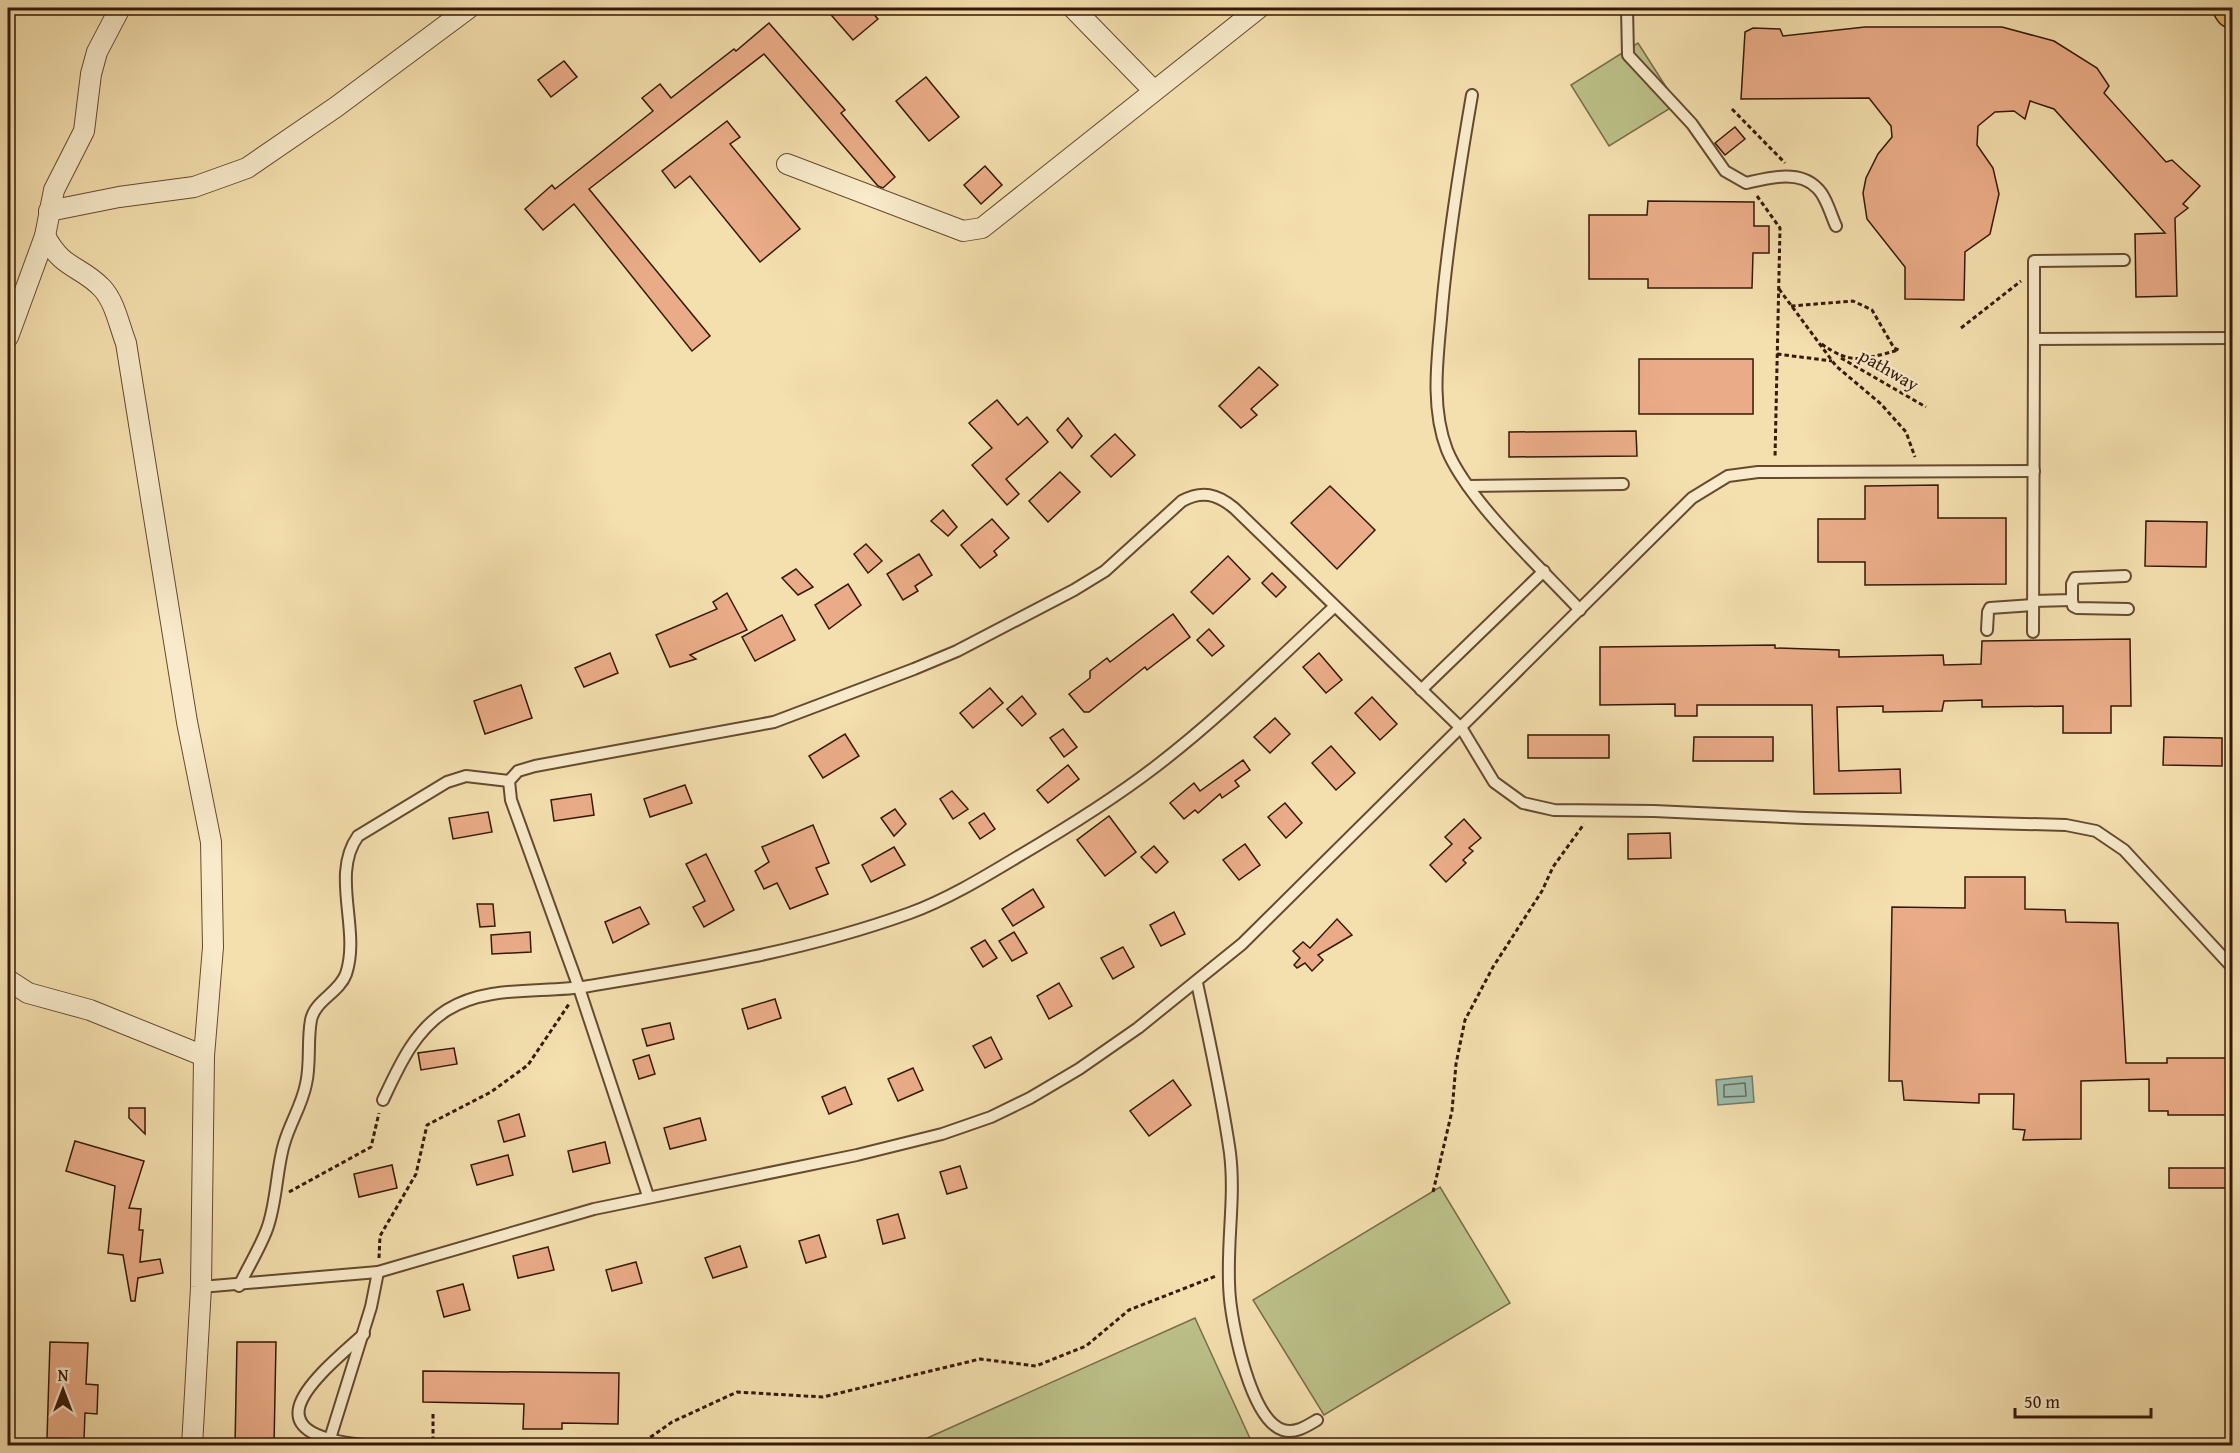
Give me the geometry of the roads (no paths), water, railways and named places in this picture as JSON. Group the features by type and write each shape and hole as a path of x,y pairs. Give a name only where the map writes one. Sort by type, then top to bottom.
{"street":[{"path":"8,337 45,236 49,211 59,178 84,131 91,74 97,52 120,8"},
{"path":"49,211 119,196 194,188 247,168 345,100 469,8"},
{"path":"1073,8 1153,90"},
{"path":"787,164 963,231 982,228 1259,8"},
{"path":"45,236 58,258 100,286 109,297 126,343 187,722 211,842 213,947 204,1056 201,1287 192,1446"},
{"path":"8,980 28,993 90,1010 204,1056"}],"lane":[{"path":"1628,8 1628,55 1692,124 1725,171 1746,183 1772,177 1799,177 1817,188 1836,226"},
{"path":"1472,95 1448,241 1437,371 1438,417 1447,450 1468,486 1580,610"},
{"path":"2033,632 2034,261 2124,260"},
{"path":"2034,339 2232,338"},
{"path":"201,1287 239,1286 378,1272 524,1228 648,1196 857,1155 942,1134 992,1117 1079,1069 1197,983 1289,900 1692,498 1714,483 1740,473 1775,471 2034,471"},
{"path":"1468,486 1623,484"},
{"path":"648,1196 579,988 511,800 509,781 518,771 534,765 774,722 957,651 1074,590 1105,571 1182,501 1194,494 1222,498 1462,729 1494,782 1523,803 1554,810 2066,825 2096,831 2124,850 2232,967"},
{"path":"1421,690 1544,570"},
{"path":"2125,576 2075,578 2072,584 2072,600 2073,606 2077,608 2128,609"},
{"path":"1987,630 1988,612 1996,605 2072,600"},
{"path":"383,1100 403,1056 422,1030 448,1010 483,996 534,989 579,988 746,960 829,939 912,912 978,881 1068,827 1154,768 1226,708 1334,607"},
{"path":"239,1286 268,1228 284,1145 307,1081 311,1020 316,1008 337,988 346,975 349,956 349,906 345,861 350,848 358,836 447,782 466,776 509,781"},
{"path":"1197,983 1230,1154 1233,1197 1228,1271 1236,1339 1254,1393 1270,1422 1284,1431 1300,1430 1317,1420"},
{"path":"329,1443 364,1334 378,1272"},
{"path":"364,1334 318,1373 299,1402 297,1414 307,1431 329,1443 375,1446"}],"water":[{"path":"1752,1076 1754,1102 1718,1105 1716,1080"}]}
